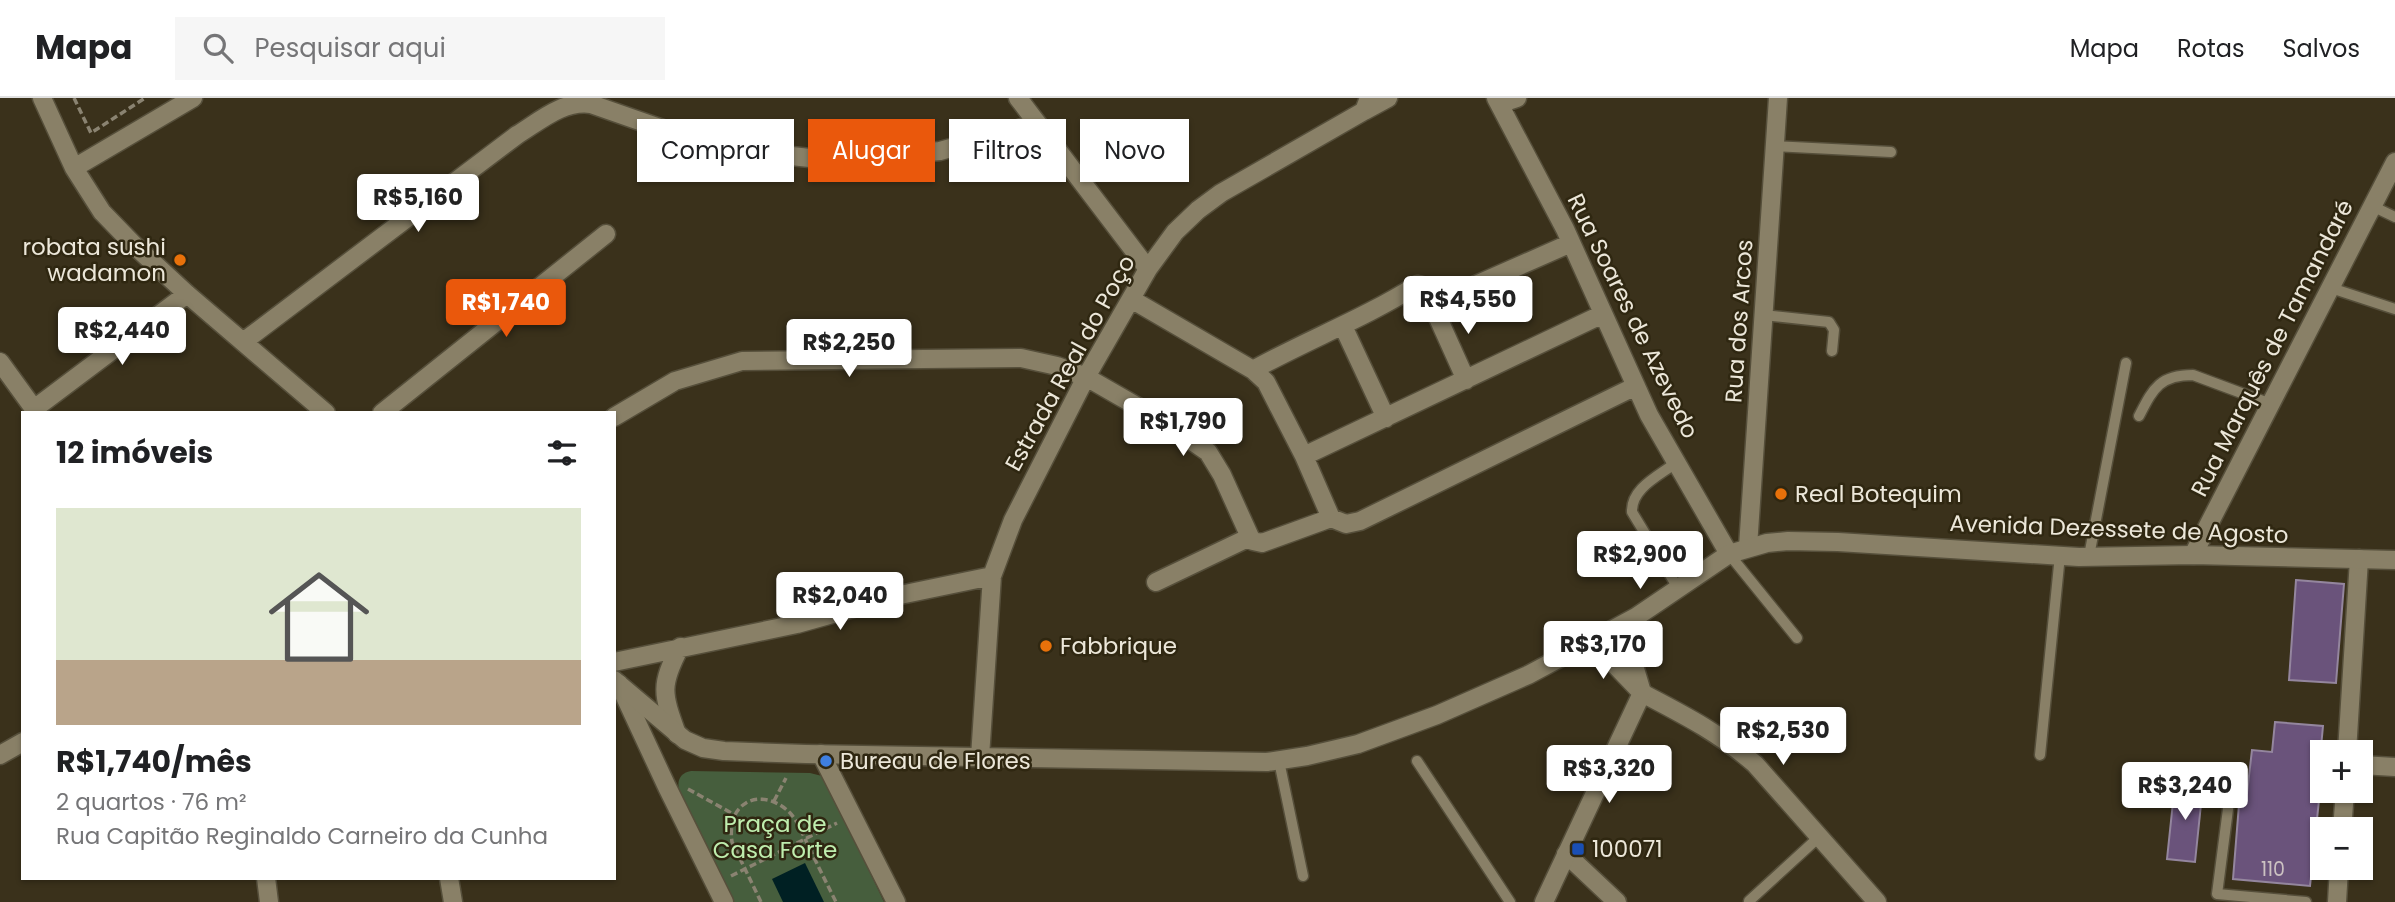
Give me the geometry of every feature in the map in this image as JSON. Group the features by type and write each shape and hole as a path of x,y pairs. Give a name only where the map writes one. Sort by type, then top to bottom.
{"street":[{"path":"41,98 74,168 102,212 187,294 324,411"},
{"path":"74,168 193,98"},
{"path":"1018,98 1033,119"},
{"name":"Estrada Real do Poço","path":"980,757 992,576 1013,520 1086,377 1148,269 1175,232 1221,193 1367,104 1388,98"},
{"path":"1497,101 1517,98"},
{"name":"Rua dos Arcos","path":"1748,547 1778,98"},
{"name":"Rua Soares de Azevedo","path":"1497,101 1571,243 1649,415 1729,554"},
{"path":"243,342 517,135 564,106 578,102 591,104 717,148 838,161 949,148"},
{"name":"Rua Marquês de Tamandaré","path":"2193,555 2395,162"},
{"path":"1066,163 1148,269"},
{"path":"385,411 606,234"},
{"path":"1253,370 1295,347 1343,326 1417,285 1443,296 1453,295 1571,243"},
{"path":"1435,292 1434,309 1466,380"},
{"path":"0,362 35,411 187,294"},
{"path":"1131,299 1253,370 1266,382 1332,518 1346,524 1360,521 1636,386"},
{"path":"1304,456 1603,314"},
{"path":"1343,326 1386,418"},
{"path":"616,416 675,381 742,361 1021,358 1057,366 1086,377 1166,423 1208,452 1222,475 1250,537 1258,543 1332,518"},
{"path":"1156,582 1250,537"},
{"name":"Avenida Dezessete de Agosto","path":"617,682 677,734 694,745 735,752 1279,761 1358,744 1437,715 1528,676 1622,625 1729,554 1767,543 1800,541 2089,556 2193,555 2395,560"},
{"path":"2348,740 2359,559"},
{"path":"616,662 797,624 900,595 992,576"},
{"path":"1544,902 1642,693 1622,625"},
{"path":"1591,641 1642,693 1704,725 1755,764 1877,902"},
{"path":"677,734 665,698 664,683 667,671 680,647"},
{"path":"617,682 724,902"},
{"path":"0,755 21,743"},
{"path":"821,754 896,902"},
{"path":"2373,766 2395,767"},
{"path":"1566,854 1617,902"},
{"path":"266,880 270,902"},
{"path":"449,880 453,902"},
{"path":"2337,902 2338,880"}],"lane":[{"path":"1775,146 1891,152"},
{"path":"2372,206 2395,218"},
{"path":"2331,288 2395,309"},
{"path":"1763,315 1829,321 1834,330 1832,351"},
{"path":"2089,556 2126,363"},
{"path":"2139,416 2158,385 2179,375 2193,375 2271,404"},
{"path":"1676,462 1640,490 1632,503 1632,512 1678,588"},
{"path":"1729,554 1797,638"},
{"path":"2040,755 2060,555"},
{"path":"1279,761 1303,876"},
{"path":"1417,761 1510,902"},
{"path":"2228,809 2216,898 2306,902"},
{"path":"1749,901 1819,837"}],"path":[{"path":"74,98 91,133 145,98"},
{"path":"773,802 786,778"},
{"path":"667,787 676,783 735,815"},
{"path":"761,902 732,842 731,833 735,815 747,802 757,799 773,802 789,811 836,902"},
{"path":"716,885 846,819 855,820"}],"green space":[{"name":"Praça de Casa Forte","path":"691,771 810,773 822,776 828,783 884,902 734,902 679,790 680,777"}],"water":[{"path":"805,863 824,902 783,902 772,879"}],"building":[{"path":"2296,580 2344,584 2336,683 2289,680"},
{"path":"2275,722 2323,726 2322,740 2310,740 2310,803 2319,803 2317,817 2310,817 2310,886 2233,879 2240,792 2247,793 2252,750 2272,752"},
{"path":"2175,783 2203,785 2195,862 2167,859"}],"place":[{"name":"robata sushi wadamon","path":"180,260"},
{"name":"Real Botequim","path":"1781,494"},
{"name":"Fabbrique","path":"1046,646"},
{"name":"Bureau de Flores","path":"826,761"},
{"name":"100071","path":"1578,849"}]}
